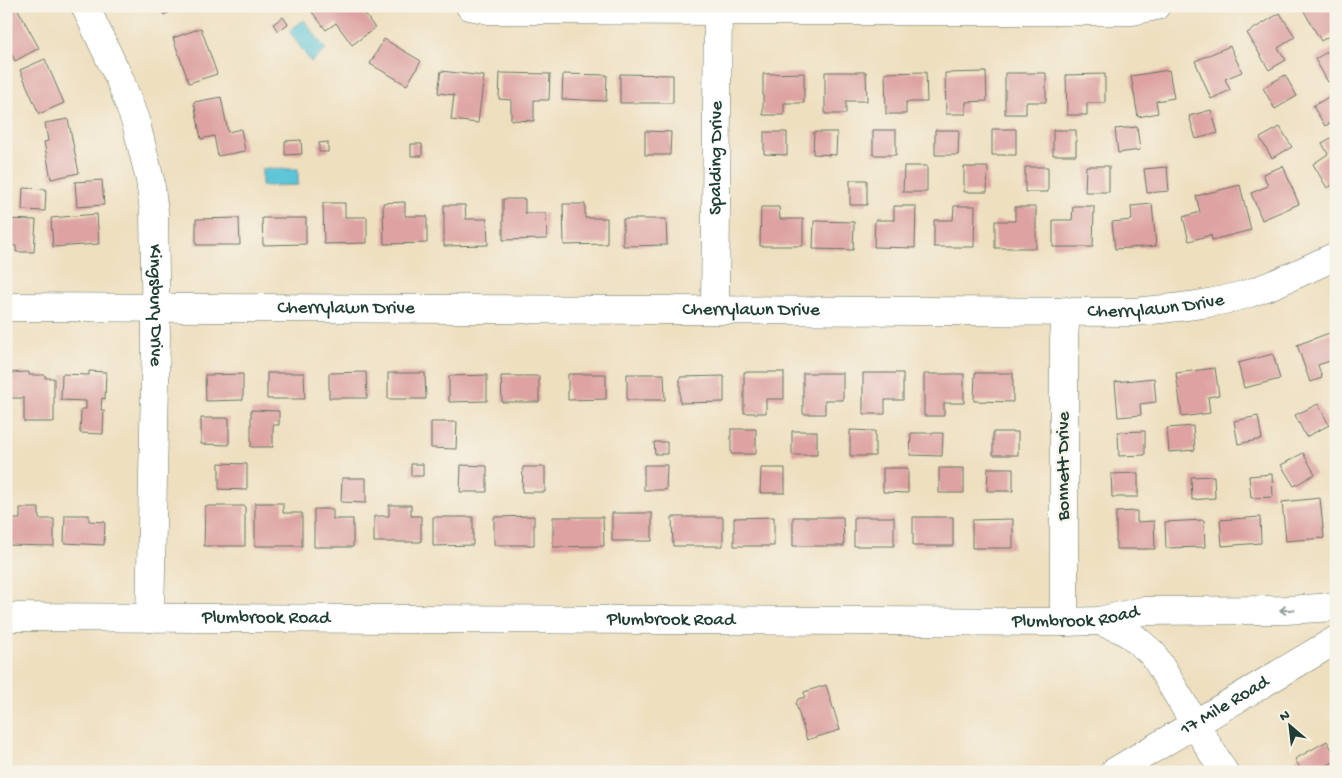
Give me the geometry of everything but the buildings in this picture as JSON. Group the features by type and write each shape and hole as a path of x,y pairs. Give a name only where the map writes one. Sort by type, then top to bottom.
{"street":[{"name":"Kingsbury Drive","path":"85,6 120,80 136,123 150,180 154,212 156,308 150,618"},
{"path":"470,6 489,10 1109,11 1132,11 1156,6"},
{"name":"Spalding Drive","path":"715,309 718,9"},
{"name":"Cherrylawn Drive","path":"6,307 1133,312 1196,305 1247,294 1336,256"},
{"name":"Bonnett Drive","path":"1064,622 1064,359 1066,311"},
{"name":"Plumbrook Road","path":"6,617 1064,622 1099,621 1142,611 1336,607"},
{"path":"1099,621 1132,636 1153,654 1224,772"},
{"name":"17 Mile Road","path":"1114,772 1336,640"}],"water":[{"path":"304,20 326,50 311,62 289,31"},
{"path":"262,169 298,169 298,185 262,186"}]}
